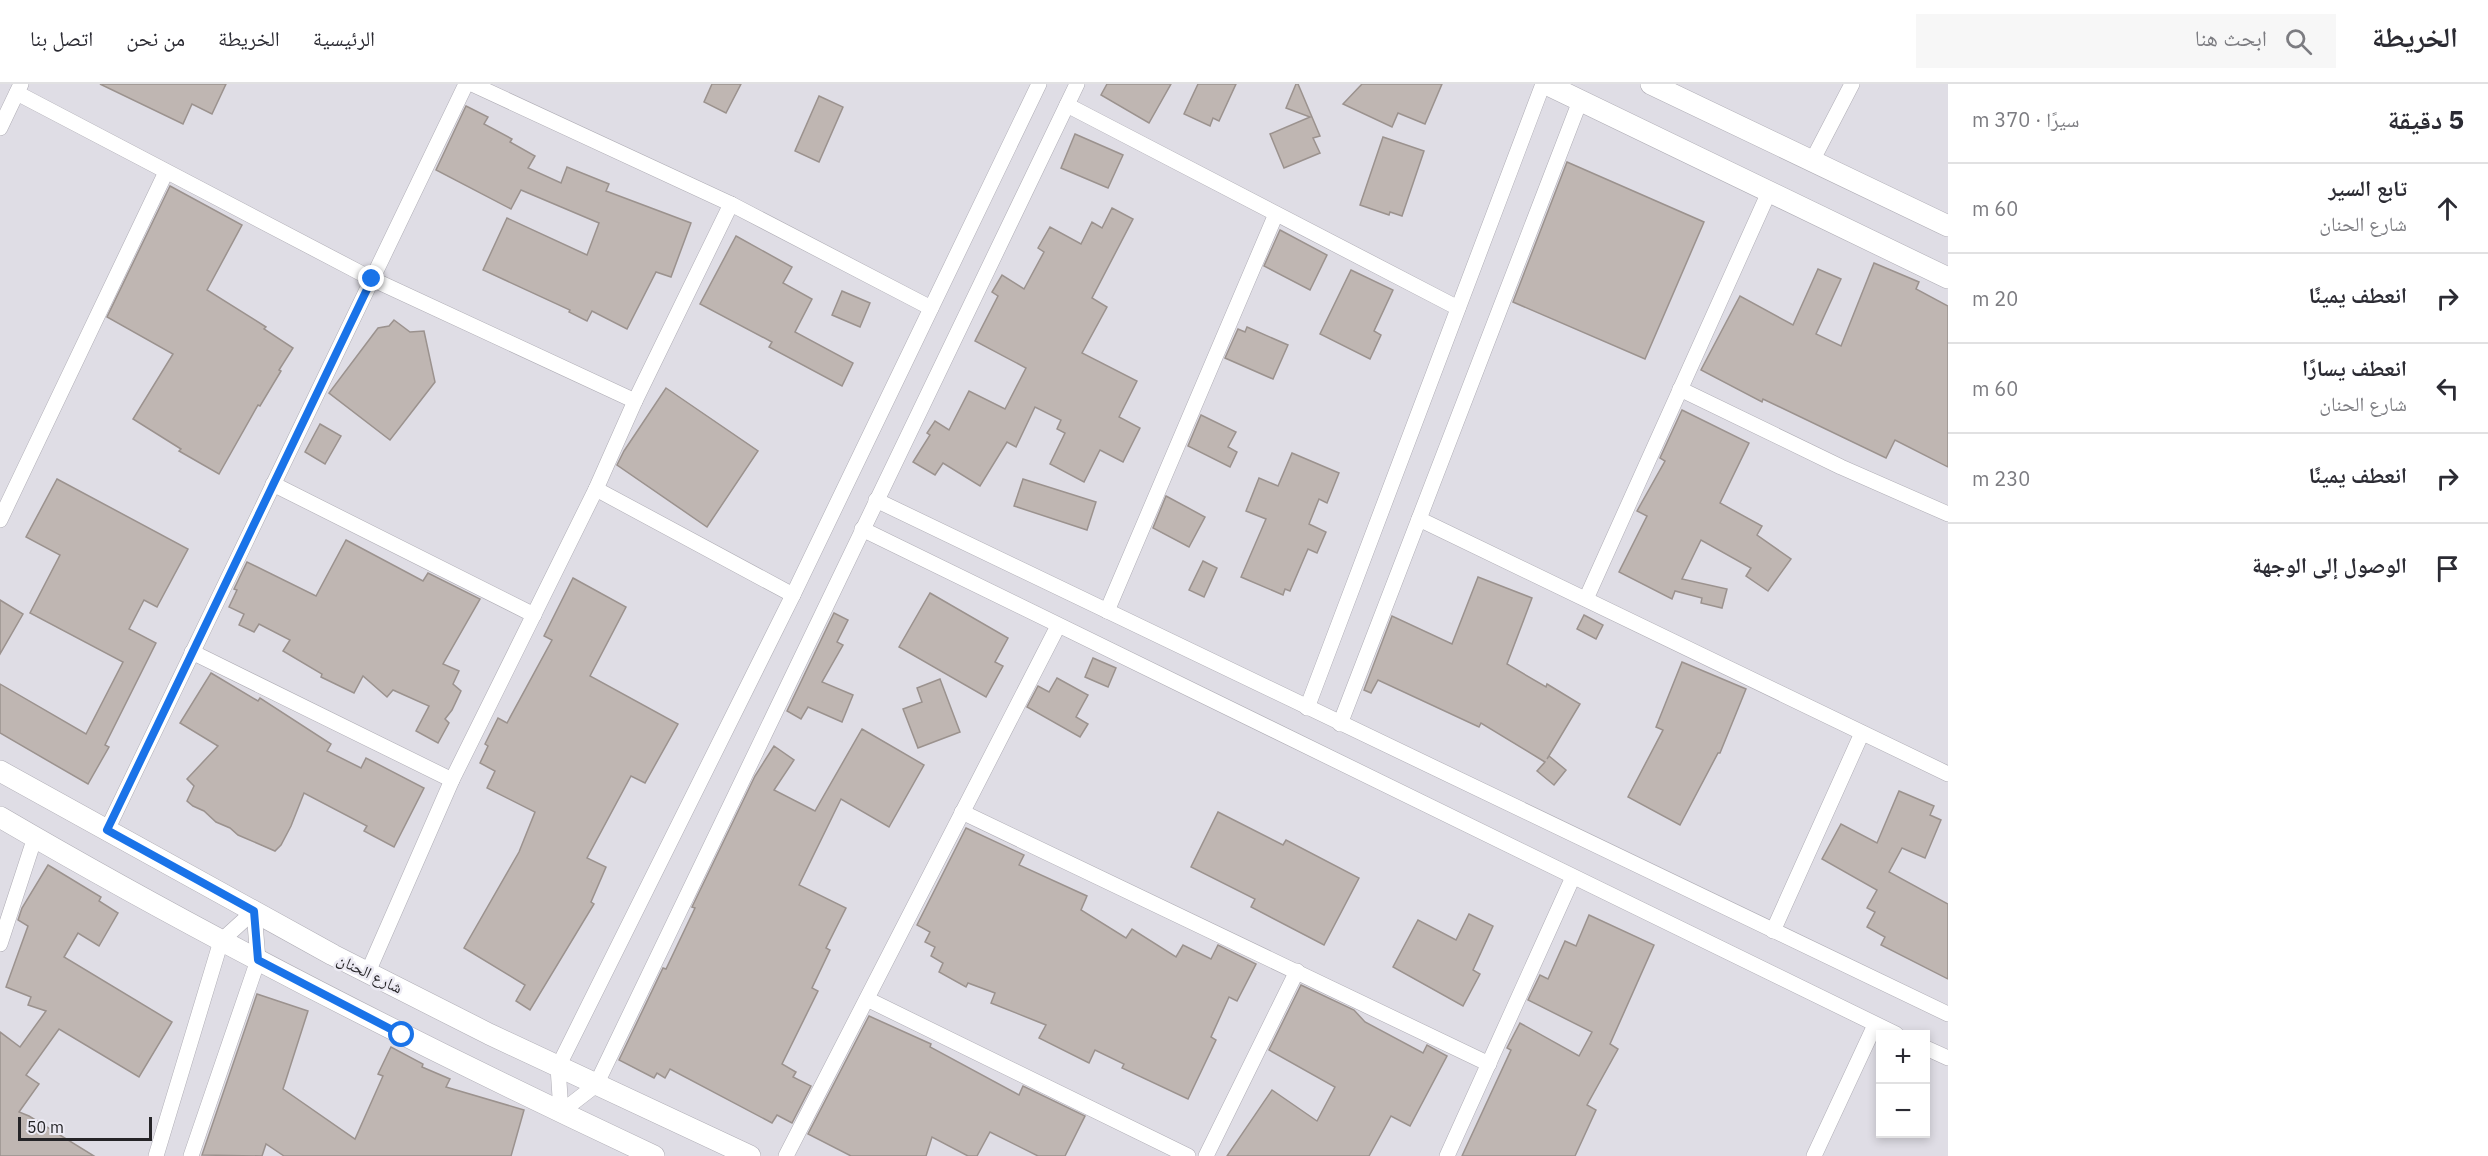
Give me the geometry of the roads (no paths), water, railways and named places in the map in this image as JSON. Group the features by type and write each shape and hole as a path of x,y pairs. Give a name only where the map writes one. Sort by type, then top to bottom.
{"street":[{"path":"107,830 466,84"},
{"path":"472,84 490,87 730,204 931,308"},
{"path":"561,1112 558,1067 793,595 1039,84"},
{"path":"561,1112 596,1085 1077,84"},
{"path":"1307,708 1544,84 1948,278"},
{"path":"1652,84 1948,226"},
{"path":"1812,161 1852,84"},
{"path":"0,128 19,89 166,172 372,279 635,401"},
{"path":"1340,724 1580,101"},
{"path":"1067,105 1458,308"},
{"path":"0,520 166,172"},
{"path":"1586,599 1769,192"},
{"path":"368,972 452,780 596,489 635,401 730,204"},
{"path":"1107,611 1276,214"},
{"path":"1680,389 1841,467 1948,514"},
{"path":"273,484 534,615"},
{"path":"596,489 793,595"},
{"path":"876,500 1948,1014"},
{"path":"1419,519 1948,774"},
{"path":"862,529 1886,1030"},
{"path":"786,1156 1058,626"},
{"path":"192,652 452,780"},
{"path":"1773,931 1862,733"},
{"name":"شارع الحنان","path":"0,771 333,955 558,1067 750,1156"},
{"path":"962,812 1489,1064"},
{"path":"0,817 221,941 561,1112 654,1156"},
{"path":"0,944 35,837"},
{"path":"1447,1156 1573,877"},
{"path":"156,1156 221,941 254,911"},
{"path":"190,1156 258,960 254,911"},
{"path":"1206,1156 1298,971"},
{"path":"867,999 1188,1156"},
{"path":"1814,1156 1875,1025"},
{"path":"1930,1050 1948,1058"}]}
